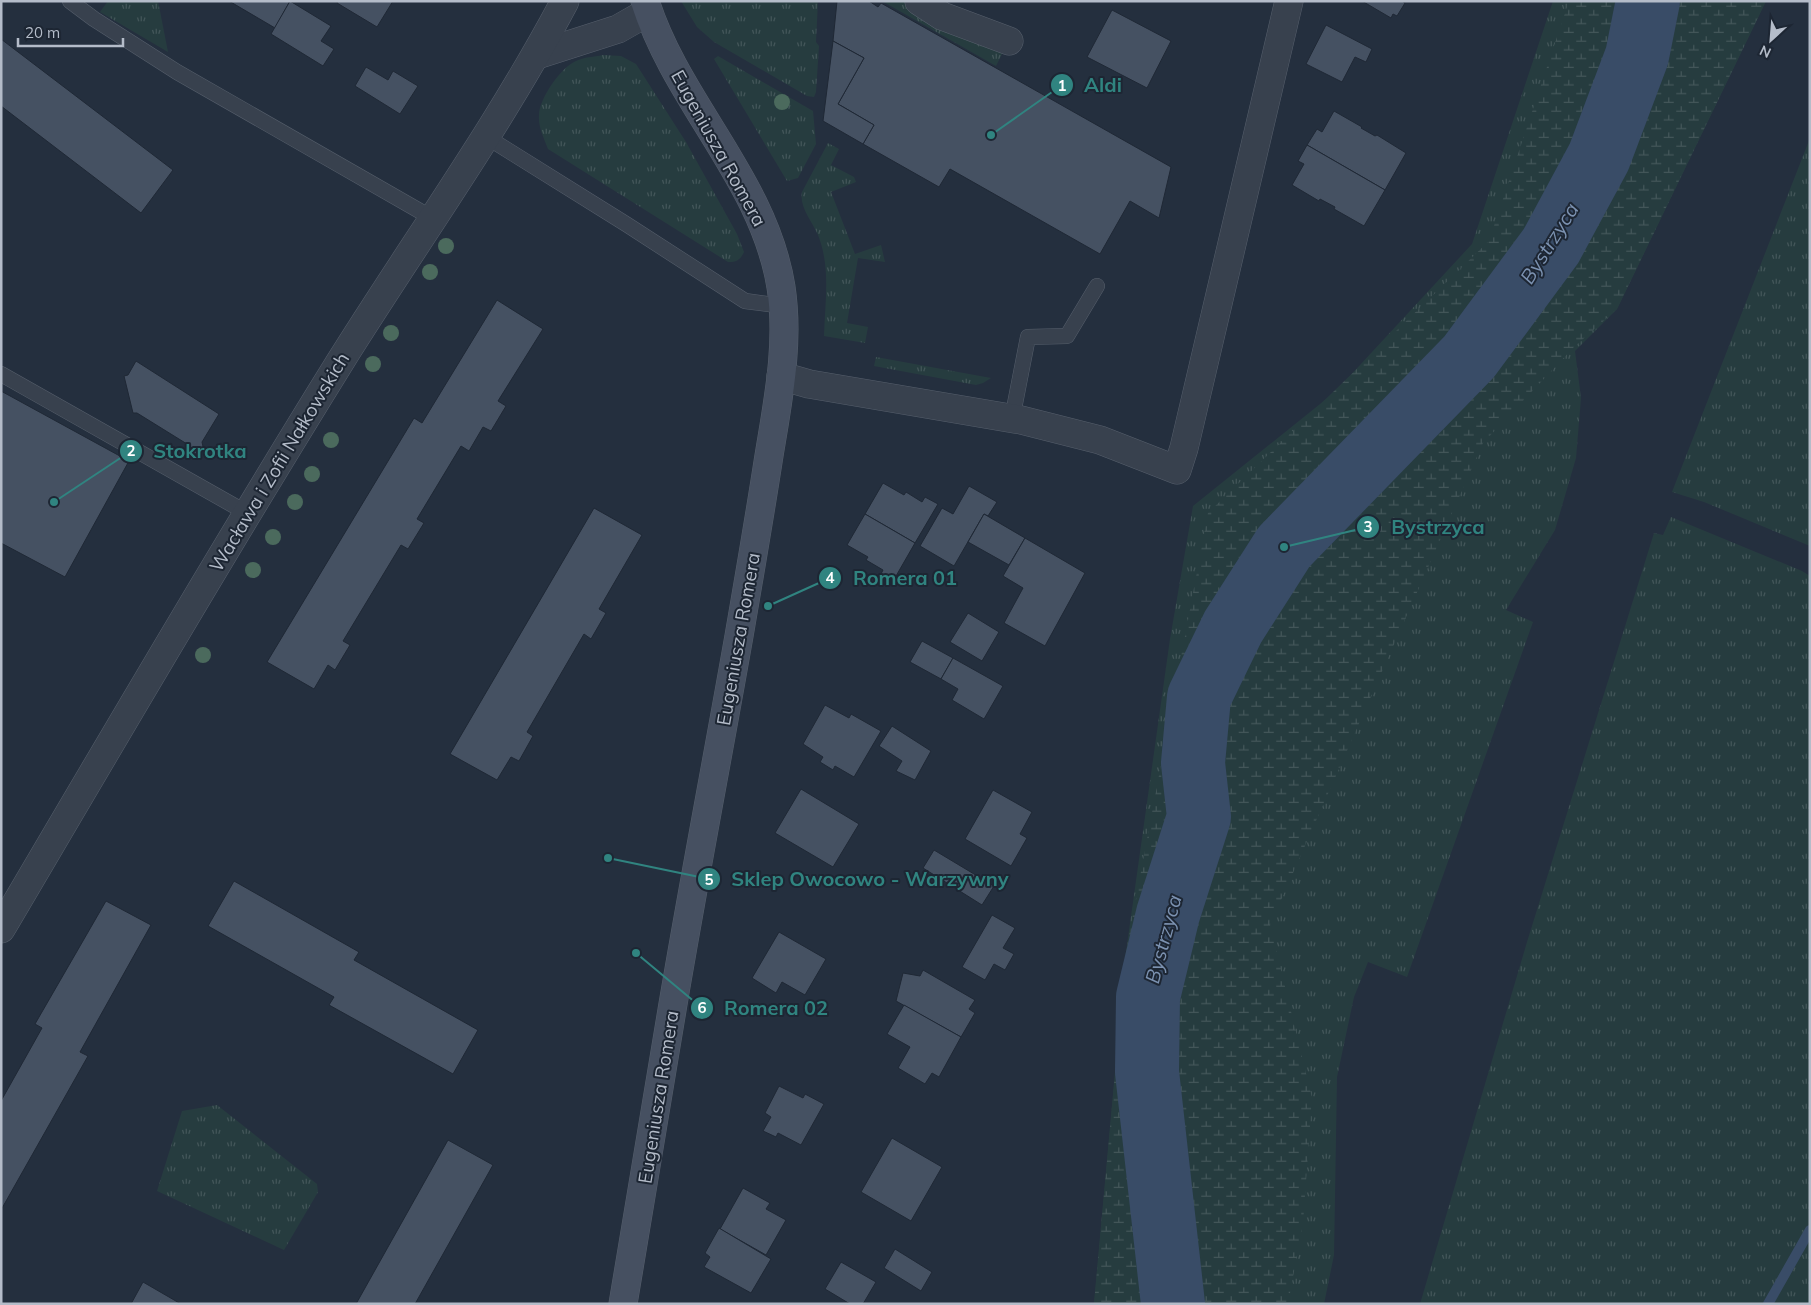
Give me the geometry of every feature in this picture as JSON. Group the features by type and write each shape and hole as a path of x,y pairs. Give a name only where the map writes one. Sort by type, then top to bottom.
{"street":[{"name":"Wacława i Zofii Nałkowskich","path":"1,929 247,513 432,218 537,55 565,1"},
{"path":"919,1 942,16 1009,41"},
{"path":"781,376 809,384 1012,418 1100,440 1177,470 1184,448 1290,1"},
{"path":"537,55 618,29 647,7"},
{"name":"Eugeniusza Romera","path":"622,1304 746,594 781,376 784,332 783,306 774,257 756,209 662,46 647,7"}],"lane":[{"path":"70,1 94,19 177,72 432,218"},
{"path":"485,136 745,301 783,306"},
{"path":"1012,418 1028,337 1067,336 1097,286"},
{"path":"1,374 247,513"}],"green space":[{"path":"108,1 158,1 168,52 100,12"},
{"path":"681,1 818,1 816,42 819,46 816,92 814,97 807,96 714,42 697,27"},
{"path":"882,1 915,1 1003,52 996,66"},
{"path":"1553,1 1766,1 1617,309 1575,351 1581,398 1576,458 1555,530 1506,610 1533,622 1407,977 1368,962 1354,997 1337,1077 1334,1255 1324,1304 1094,1304 1126,952 1170,639 1193,506 1335,392 1472,244"},
{"path":"1569,1 1766,1 1617,309 1574,347 1483,443 1270,925 1312,1098 1303,1223 1288,1304 1094,1304 1126,952 1208,513 1489,241"},
{"path":"603,55 621,56 636,64 686,142 737,234 744,252 738,260 728,262 548,149 539,124 540,108 547,92 570,64 582,59"},
{"path":"718,56 813,111 816,144 798,178 787,181 714,59"},
{"path":"1810,138 1810,546 1704,502 1672,492"},
{"path":"828,143 839,149 831,165 854,177 856,182 831,192 855,254 881,245 885,262 858,258 847,323 868,327 865,343 824,336 825,260 818,235 804,209 802,192"},
{"path":"876,357 991,378 976,385 874,366"},
{"path":"1671,517 1810,576 1810,1304 1420,1304 1527,942 1654,533 1663,535"},
{"path":"217,1105 317,1184 318,1192 284,1250 157,1191 182,1111"}],"building":[{"path":"229,1 290,1 275,28"},
{"path":"290,1 331,26 321,41 334,49 323,66 271,34"},
{"path":"338,1 393,1 377,27 337,3"},
{"path":"837,1 869,1 878,7 881,3 1171,167 1159,218 1130,201 1100,254 950,169 939,187 863,144 874,125 838,104 864,58 833,41"},
{"path":"1362,1 1402,1 1405,3 1397,16 1393,14 1391,18"},
{"path":"1112,10 1171,41 1147,88 1087,57"},
{"path":"1326,25 1372,49 1366,62 1355,57 1342,82 1306,64"},
{"path":"1,39 173,170 141,213 1,106"},
{"path":"833,41 864,58 838,104 874,125 863,144 823,121"},
{"path":"366,67 388,80 393,71 418,86 400,114 355,86"},
{"path":"1334,111 1406,153 1385,190 1307,145 1317,129 1322,132"},
{"path":"1307,145 1385,190 1364,226 1334,209 1335,207 1320,199 1319,201 1292,185 1304,164 1298,161"},
{"path":"497,300 543,329 498,401 506,406 491,431 483,427 469,451 461,446 417,519 424,523 408,549 401,545 343,641 350,645 335,670 328,665 314,689 267,662 414,418 422,423"},
{"path":"136,361 219,414 202,442 204,451 192,455 187,444 137,413 133,413 124,376 128,375"},
{"path":"1,391 129,461 65,577 1,543"},
{"path":"883,483 904,495 906,492 922,502 925,497 938,504 915,543 865,514"},
{"path":"969,486 997,502 988,516 984,514 954,566 920,546 942,508 953,514"},
{"path":"594,508 642,535 599,609 606,613 591,639 584,634 527,732 533,736 519,761 511,757 497,780 450,754"},
{"path":"865,514 915,543 892,583 880,576 883,570 866,560 868,557 847,545"},
{"path":"984,514 1025,538 1009,565 968,542"},
{"path":"1025,538 1085,573 1045,646 1004,623 1023,588 1003,576"},
{"path":"968,613 999,632 982,661 950,642"},
{"path":"922,641 953,658 941,679 910,662"},
{"path":"953,658 1003,686 984,719 952,700 958,689 941,679"},
{"path":"825,705 849,718 851,714 881,731 854,777 835,766 833,770 820,762 823,757 803,744"},
{"path":"892,726 931,751 915,780 896,771 902,761 879,746"},
{"path":"801,789 859,824 833,867 775,833"},
{"path":"993,790 1032,812 1020,834 1027,838 1011,866 965,839"},
{"path":"934,850 994,886 982,905 923,868"},
{"path":"234,881 359,952 354,960 478,1030 453,1074 329,1005 334,997 208,926"},
{"path":"106,901 151,925 80,1052 88,1056 1,1210 1,1101 42,1028 35,1024"},
{"path":"992,915 1015,928 1003,948 1014,954 1005,970 994,964 985,980 962,967"},
{"path":"779,932 826,959 805,995 782,982 776,993 752,978"},
{"path":"923,970 975,1000 969,1009 975,1013 961,1037 896,1001 903,973 920,976"},
{"path":"904,1005 961,1037 939,1077 932,1073 925,1084 898,1068 910,1047 887,1034"},
{"path":"779,1086 803,1098 805,1094 824,1104 801,1145 778,1133 776,1137 763,1131 771,1117 765,1113"},
{"path":"892,1138 942,1167 911,1221 861,1192"},
{"path":"448,1140 493,1165 415,1304 356,1304"},
{"path":"743,1188 770,1203 766,1209 786,1220 766,1255 720,1229"},
{"path":"719,1228 771,1259 751,1293 704,1267 710,1257 705,1253"},
{"path":"895,1249 932,1272 921,1291 884,1268"},
{"path":"841,1262 876,1282 863,1304 850,1304 825,1289"},
{"path":"143,1282 181,1304 131,1304"}],"waterway":[{"name":"Bystrzyca","path":"1173,1304 1147,1072 1148,997 1168,914 1199,817 1193,763 1199,697 1233,627 1284,547 1469,357 1551,246 1599,157 1637,56 1648,1"},
{"path":"1768,1304 1810,1230"}],"place":[{"name":"Aldi","path":"991,135"},
{"name":"Stokrotka","path":"54,502"},
{"name":"Bystrzyca","path":"1284,547"},
{"name":"Romera 01","path":"768,606"},
{"name":"Sklep Owocowo - Warzywny","path":"608,858"},
{"name":"Romera 02","path":"636,953"}]}
